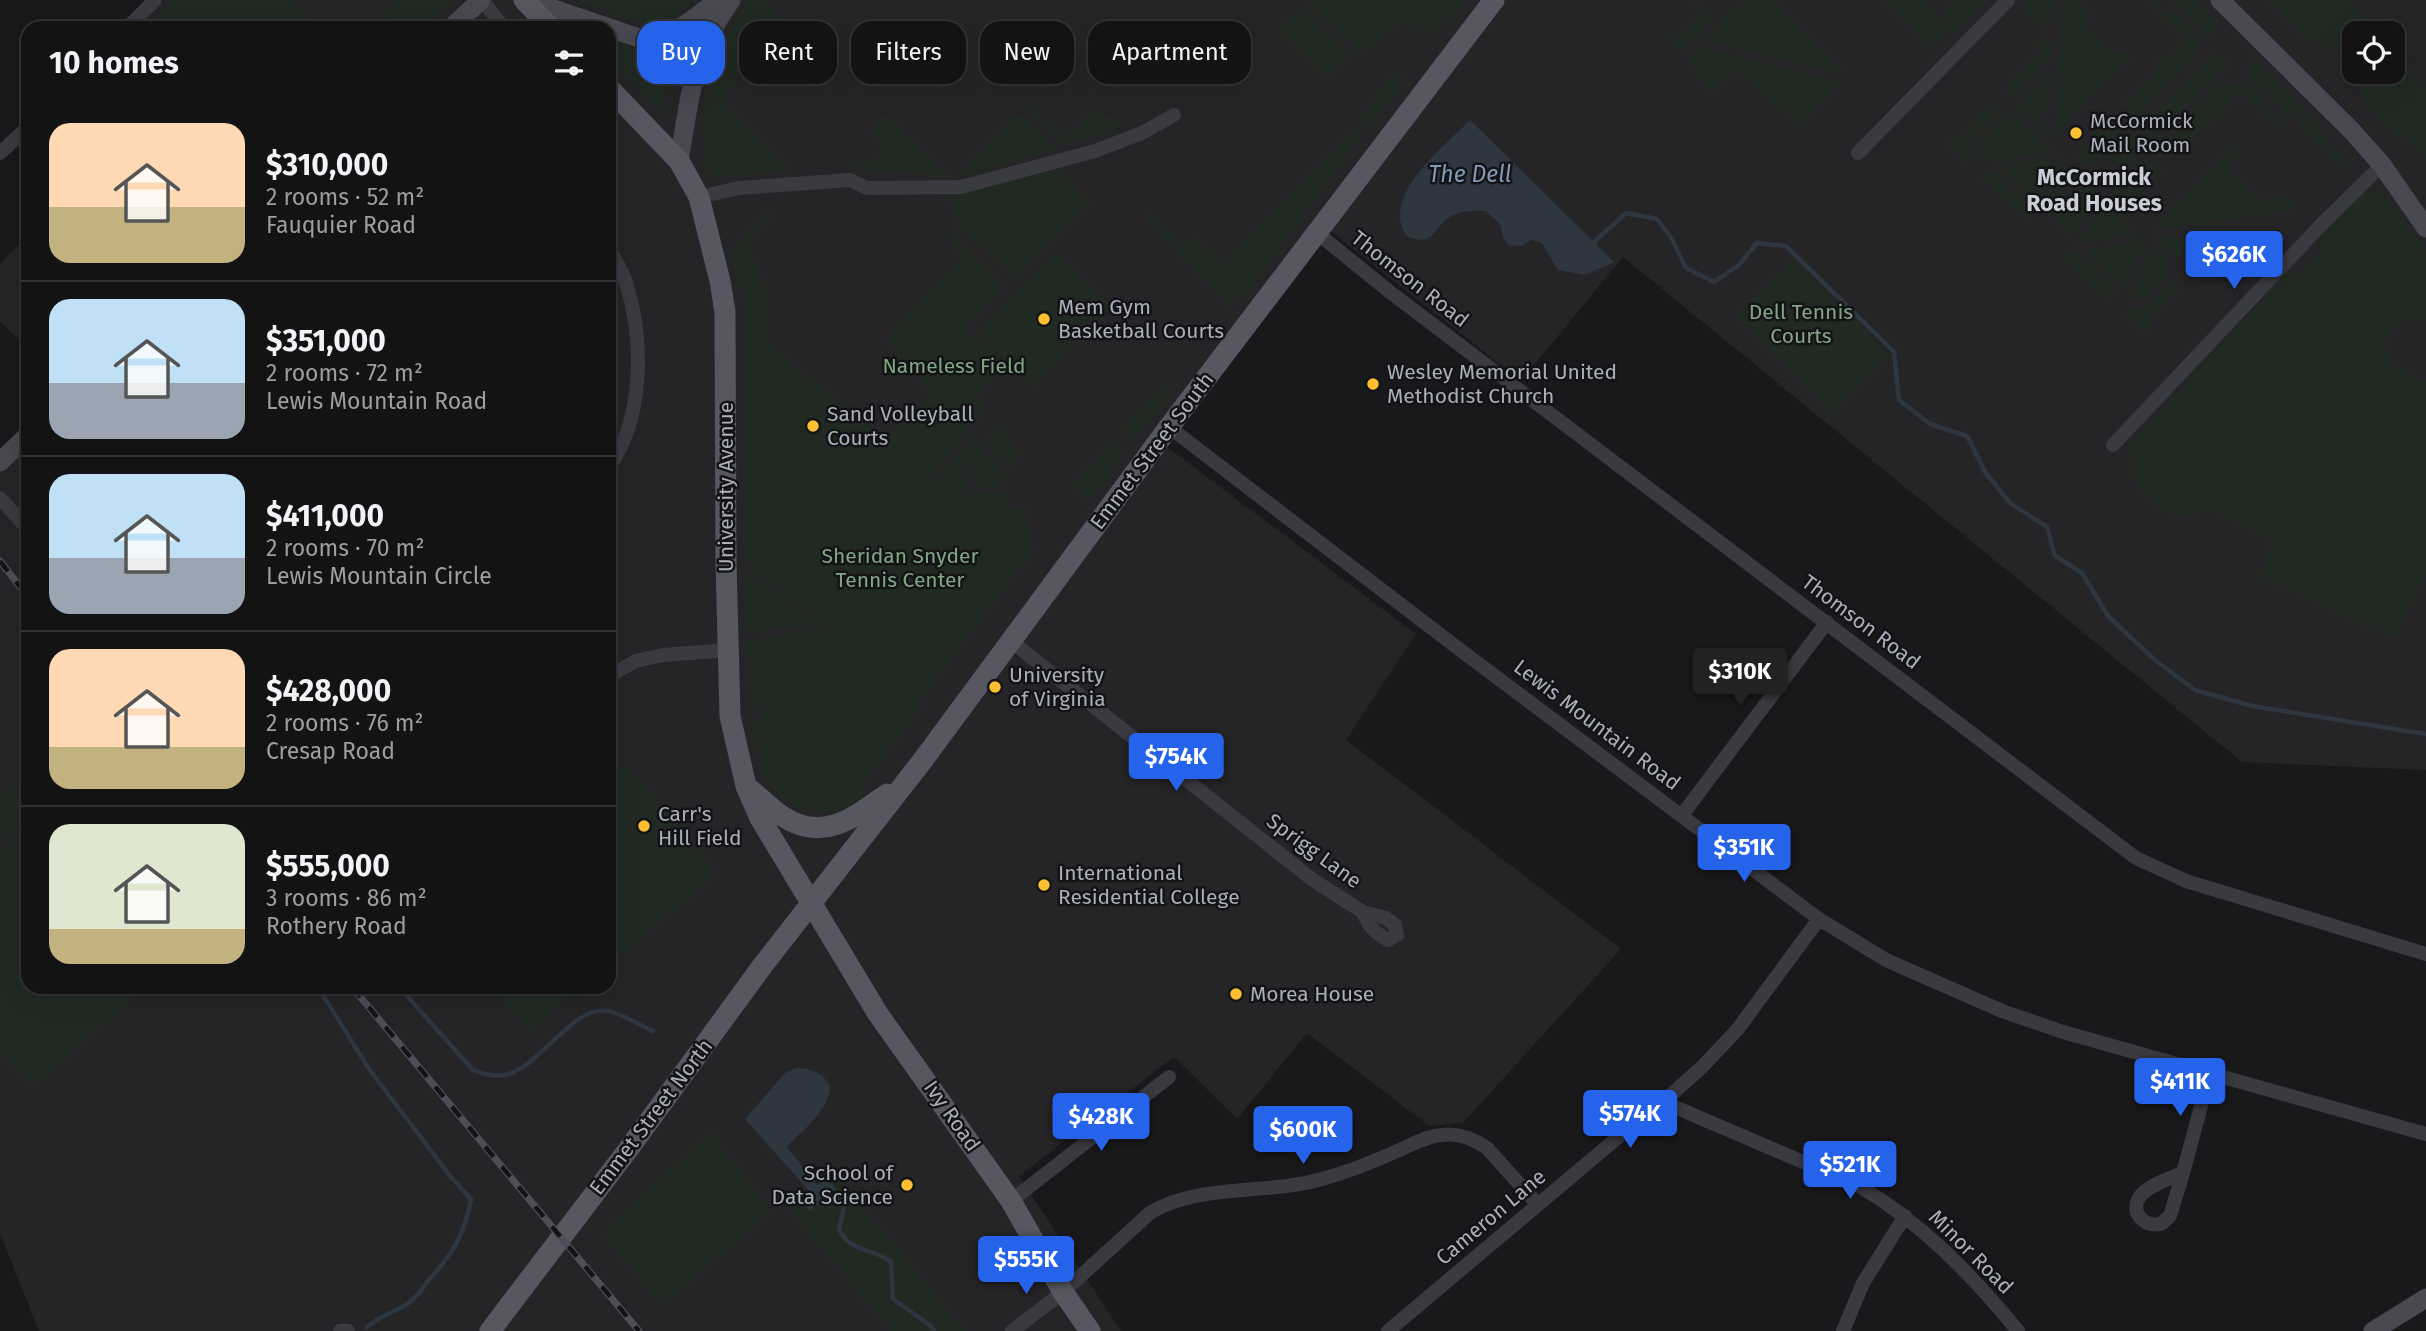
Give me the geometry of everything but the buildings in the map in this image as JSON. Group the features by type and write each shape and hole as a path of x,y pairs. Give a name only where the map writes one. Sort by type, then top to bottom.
{"main road":[{"path":"525,0 544,21"},
{"name":"Emmet Street South","path":"812,902 906,781 1169,427 1493,0"},
{"name":"University Avenue","path":"616,95 679,162 699,197 720,281 725,312 730,716 746,786 760,818 797,883 812,902"},
{"path":"746,786 786,818 809,826 830,828 851,819 906,781"},
{"name":"Ivy Road","path":"812,902 878,1014 1011,1201 1063,1292 1090,1331"},
{"name":"Emmet Street North","path":"490,1331 812,902"}],"street":[{"path":"134,21 155,0"},
{"path":"459,21 482,0 498,21"},
{"path":"525,0 588,21"},
{"path":"690,21 718,0"},
{"path":"717,21 731,0"},
{"path":"1858,153 2008,0"},
{"path":"2220,0 2312,89 2382,165 2426,228"},
{"path":"616,30 637,37"},
{"path":"679,162 694,84"},
{"path":"699,197 739,188 850,180 867,188 961,187 1095,151 1151,129 1174,115"},
{"path":"0,153 21,134"},
{"path":"2113,445 2320,226 2382,165"},
{"name":"Thomson Road","path":"1317,233 1390,292 2136,858 2186,881 2426,954"},
{"path":"616,263 626,282 639,346 635,404 616,457"},
{"name":"Lewis Mountain Road","path":"1169,427 1819,919 1886,960 2002,1011 2063,1032 2426,1134"},
{"path":"0,462 21,442"},
{"path":"0,498 21,520"},
{"path":"1682,815 1826,622"},
{"name":"Sprigg Lane","path":"1011,640 1313,880 1363,912"},
{"path":"616,672 636,661 663,655 728,650"},
{"name":"Cameron Lane","path":"1388,1331 1702,1067 1737,1030 1819,919"},
{"path":"2183,1172 2210,1073"},
{"path":"1011,1201 1169,1077"},
{"name":"Minor Road","path":"1663,1102 1859,1186 1905,1216 1969,1276 2018,1331"},
{"path":"1012,1331 1063,1292 1136,1224 1167,1203 1201,1195 1248,1191 1322,1179 1363,1166 1426,1138 1440,1135 1460,1136 1478,1142 1487,1148 1538,1205"},
{"path":"1843,1331 1863,1283 1905,1216"},
{"path":"2373,1331 2426,1298"},
{"path":"340,1331 348,1331"}],"shaded area":[{"name":"University of Virginia","path":"164,0 2426,0 2426,770 2242,762 1623,257 1521,381 1322,224 1159,441 1416,634 1346,740 1621,949 1463,1123 1429,1126 1307,1033 1237,1119 1174,1057 1019,1176 1121,1331 39,1331 0,1233 0,461 21,441 21,994 616,994 616,21 143,21"},
{"path":"21,242 21,343 0,321 0,264"}],"green space":[{"path":"173,0 289,0 312,21 153,21"},
{"path":"399,0 455,0 433,21 390,21 383,14"},
{"path":"579,0 696,0 666,19 637,21"},
{"path":"748,0 762,0 783,20 739,21 739,72 732,78 736,82 728,91 733,96 726,103 791,169 785,172 712,177 705,165 705,122 710,85 725,84 725,41"},
{"path":"1313,0 1468,0 1448,24 1440,22 1433,33 1413,25 1394,25 1365,50 1356,49 1308,4"},
{"path":"1773,0 1844,71 1834,73 1704,41 1739,4"},
{"path":"1881,0 1921,0 1946,23 1949,19 1943,13 1955,0 1985,0 1957,31 1943,33 1931,46"},
{"path":"2023,0 2056,0 2054,15 2043,27 2019,4"},
{"path":"2063,0 2077,0 2093,14 2083,26 2110,53 2125,52 2130,57 2087,98 2054,136 2054,124 2059,116 2054,109"},
{"path":"2152,0 2162,0 2158,6 2167,14 2172,10 2188,24 2196,35 2197,47 2187,68 2183,72 2181,69 2168,87 2166,85 2158,92 2160,95 2152,104 2149,102 2138,119 2123,105 2158,69 2155,65 2162,58 2165,60 2185,39 2148,4"},
{"path":"2172,0 2192,0 2218,24 2208,35"},
{"path":"2268,0 2350,0 2369,18 2366,21 2342,21 2342,45 2337,50 2305,37"},
{"path":"1693,1 1713,19 1683,52 1663,32 1674,40 1701,12 1691,3"},
{"path":"1301,10 1351,54 1328,79 1279,31"},
{"path":"2043,36 2052,46 2052,57 2014,97 2005,89 2040,52 2034,45"},
{"path":"616,40 637,48 637,84 676,84 669,89 664,112 616,67"},
{"path":"1700,46 1841,83 1799,126 1738,69 1712,95 1689,57"},
{"path":"2213,52 2227,62 2226,67 2152,141 2139,127"},
{"path":"2255,60 2305,109 2293,120 2244,72"},
{"path":"2405,66 2426,86 2426,159 2417,144 2390,128 2354,84 2405,84"},
{"path":"2049,73 2048,108 2041,117 2041,122 2049,128 2048,137 2016,105"},
{"path":"1393,74 1405,82 1370,126 1360,117"},
{"path":"2231,82 2252,88 2269,104 2265,108 2273,116 2278,112 2285,119 2277,127 2240,92 2215,122 2212,119 2177,155 2162,141 2169,133 2173,136 2179,129 2177,126 2195,112 2194,109 2201,101 2204,103 2210,96 2208,93 2215,87"},
{"path":"1027,101 1066,138 1093,111 1119,123 1112,131 1068,144 1063,143 1023,106"},
{"path":"1992,103 2001,111 1972,140 1970,146 1974,154 1966,163 1946,144 1954,137 1957,140"},
{"path":"2010,110 2053,149 1993,163 1976,144"},
{"path":"1016,112 1057,149 962,177 962,171"},
{"path":"2308,113 2348,166 2342,166 2298,123"},
{"path":"885,115 950,176 947,179 922,174 853,169 852,164 873,160 886,145 870,130"},
{"path":"2109,119 2123,133 2115,141 2113,139 2107,146 2109,148 2095,163 2088,164 2077,153"},
{"path":"1355,128 1360,132 1360,138 1245,296 1241,294 1230,306 1146,218 1150,214 1184,247 1195,236 1224,263"},
{"path":"2134,133 2148,148 2124,172 2110,158"},
{"path":"2233,146 2240,153 2227,167 2265,205 2278,192 2299,210 2155,230 2156,226"},
{"path":"2054,154 2040,208 2000,168"},
{"path":"2148,158 2162,171 2129,204 2116,191"},
{"path":"2059,159 2063,159 2078,176 2048,203"},
{"path":"1059,170 1091,204 1016,278 958,224 948,194"},
{"path":"1988,170 1993,170 2032,209 2033,215 2029,220 1982,178"},
{"path":"2083,182 2088,183 2102,198 2071,236 2047,212"},
{"path":"2376,190 2389,200 2405,219 2426,254 2426,320 2418,317 2399,321 2388,338 2386,349 2392,362 2398,367 2426,381 2426,573 2395,638 2259,576 2274,542 2207,507 2188,518 2158,506 2146,496 2134,479 2132,456 2127,447 2289,270 2299,277 2324,250 2316,242 2361,195"},
{"path":"2106,205 2111,206 2138,235 2079,243 2079,239"},
{"path":"764,214 773,214 749,243 769,297 766,343 887,439 932,395 885,339 961,262 949,229 1005,286 964,328 1006,364 975,397 985,407 934,475 963,496 1003,491 1008,501 1005,505 1012,509 1025,509 1033,551 921,699 923,706 861,786 868,792 849,807 834,811 809,810 777,793 762,772 753,723 761,712 758,709 824,624 750,568 752,566 746,562 746,309 731,254"},
{"path":"2235,227 2238,229 2196,272 2189,265 2191,259 2219,231"},
{"path":"2204,232 2180,257 2169,254 2154,240"},
{"path":"2142,241 2145,243 2126,291 2082,250"},
{"path":"2151,245 2168,260 2168,274 2146,299 2135,299 2131,294"},
{"path":"2070,250 2077,251 2117,290 2109,301 2064,258"},
{"name":"Mem Gym Basketball Courts","path":"1057,254 1111,304 1032,386 977,335"},
{"name":"Dell Tennis Courts","path":"1794,258 1891,356 1832,414 1735,316"},
{"path":"2172,280 2182,287 2148,323 2150,326 2143,334 2124,315 2133,306 2148,306"},
{"path":"1167,384 1174,391 1133,440 1122,430"},
{"path":"1002,424 1008,431 1004,436 1022,454 1011,468 984,442"},
{"path":"970,437 1006,472 1001,485 976,488 971,460 966,462 971,489 959,491 940,477"},
{"path":"1112,442 1125,455 1090,500 1073,483"},
{"path":"747,570 818,623 748,633"},
{"path":"819,628 753,711 747,641"},
{"name":"Carr's Hill Field","path":"627,765 718,873 616,958 616,774"},
{"path":"21,780 21,823 0,840 0,795"},
{"path":"21,830 21,994 139,994 32,1087 0,1055 0,849"},
{"path":"499,994 574,994 530,1031"},
{"path":"710,1131 772,1212 661,1305 603,1235"},
{"path":"834,1172 966,1331 891,1331 789,1209 800,1200 810,1210 835,1190 827,1178"}],"water":[{"name":"The Dell","path":"1470,120 1614,262 1585,275 1558,270 1542,243 1531,240 1522,246 1509,245 1503,238 1500,224 1486,211 1466,211 1452,216 1428,239 1406,236 1400,218 1408,188 1427,163"},
{"path":"797,1068 816,1072 830,1085 829,1095 820,1111 787,1147 817,1185 827,1178 836,1189 810,1211 800,1200 810,1192 745,1119 786,1072"}],"waterway":[{"path":"1594,242 1626,213 1657,219 1672,239 1686,268 1714,282 1739,265 1757,243 1786,246 1894,352 1899,400 1930,424 1967,436 1985,472 2010,503 2047,527 2055,556 2082,573 2108,616 2155,660 2195,690 2252,706 2426,734"},
{"path":"322,994 369,1069 450,1176 471,1199 456,1243 420,1292 413,1300 367,1327"},
{"path":"405,994 473,1070 489,1075 505,1075 518,1070 569,1026 595,1011 614,1012 653,1031"},
{"path":"828,1192 845,1202 839,1230 844,1238 856,1247 891,1262 893,1299 934,1331"}],"railway":[{"path":"0,561 21,588"},
{"path":"358,994 639,1331"}],"place":[{"name":"McCormick Mail Room","path":"2076,133"},
{"name":"Mem Gym Basketball Courts","path":"1044,319"},
{"name":"Wesley Memorial United Methodist Church","path":"1373,384"},
{"name":"Sand Volleyball Courts","path":"813,426"},
{"name":"University of Virginia","path":"995,687"},
{"name":"Carr's Hill Field","path":"644,826"},
{"name":"International Residential College","path":"1044,885"},
{"name":"Morea House","path":"1236,994"},
{"name":"School of Data Science","path":"907,1185"}],"district":[{"name":"McCormick Road Houses","path":"2094,190"}],"park label":[{"name":"Nameless Field","path":"954,366"},
{"name":"Sheridan Snyder Tennis Center","path":"900,568"}]}
